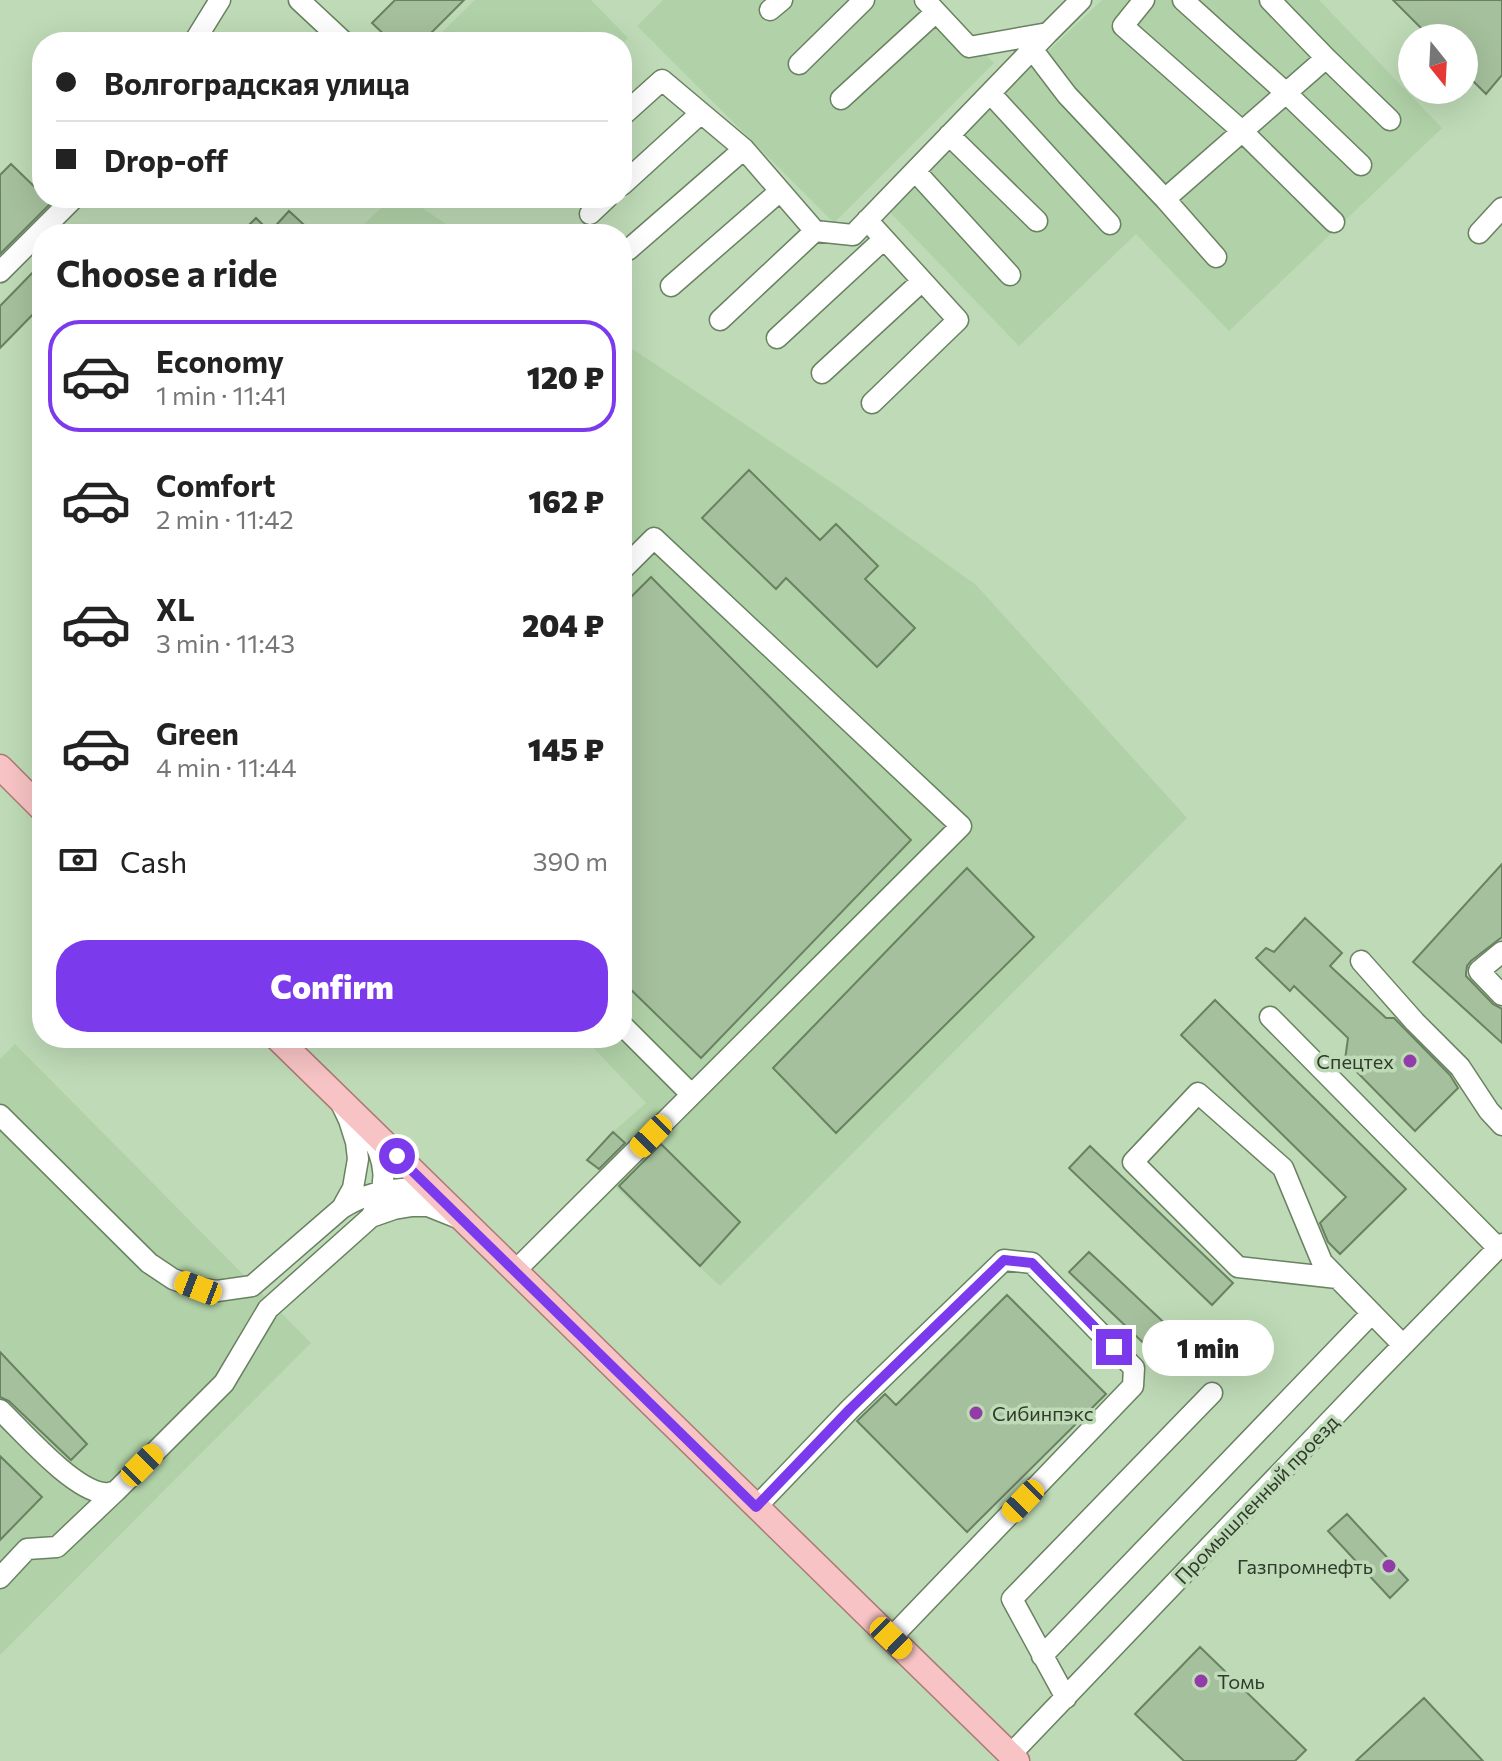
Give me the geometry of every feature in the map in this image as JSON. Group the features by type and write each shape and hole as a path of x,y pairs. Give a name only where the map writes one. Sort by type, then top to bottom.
{"main road":[{"path":"0,767 32,799"},
{"path":"287,1048 1014,1758"}],"lane":[{"path":"200,32 220,0"},
{"path":"299,0 333,32"},
{"path":"799,64 864,0"},
{"path":"632,107 662,80 744,149 815,231 853,235 1081,0"},
{"path":"1144,0 1123,26 1242,131 1334,222"},
{"path":"1183,0 1361,165"},
{"path":"1270,0 1390,120"},
{"path":"841,99 930,6 969,47 1048,33"},
{"path":"1032,49 1067,95 1216,257"},
{"path":"1165,199 1326,58"},
{"path":"990,93 1110,224"},
{"path":"632,176 701,113"},
{"path":"949,135 1037,221"},
{"path":"632,247 744,149"},
{"path":"915,171 1010,275"},
{"path":"671,286 780,191"},
{"path":"48,224 64,208"},
{"path":"590,214 596,208"},
{"path":"1479,233 1502,208"},
{"path":"867,220 958,320 872,403"},
{"path":"720,320 815,231"},
{"path":"777,338 884,239"},
{"path":"0,272 32,240"},
{"path":"822,373 922,281"},
{"path":"515,1271 961,826 654,538 632,560"},
{"path":"1502,952 1479,971 1502,995"},
{"path":"1361,961 1460,1067 1502,1125"},
{"path":"1270,1017 1500,1246"},
{"path":"632,1035 691,1094"},
{"path":"1337,1278 1238,1267 1133,1162 1198,1093 1283,1168 1322,1262 1403,1345"},
{"path":"339,1099 356,1142 358,1159 353,1188 342,1208"},
{"path":"0,1115 149,1263 173,1279 198,1288 217,1291 252,1286 342,1208 363,1196 400,1188 432,1190"},
{"path":"0,1578 27,1549 57,1547 116,1491 224,1383 268,1309 371,1217 383,1192 382,1162 376,1144 362,1122"},
{"path":"371,1217 394,1209 428,1206 463,1220"},
{"name":"Промышленный проезд","path":"1014,1758 1066,1698 1500,1246"},
{"path":"756,1507 850,1409 1004,1260 1032,1263 1134,1368 1133,1386 891,1638"},
{"path":"1042,1656 1372,1313"},
{"path":"1066,1698 1012,1599 1212,1393"},
{"path":"0,1410 71,1479 107,1494 116,1491"}],"shaded area":[{"path":"475,0 591,0 622,32 442,32"},
{"path":"663,0 931,0 994,63 834,223 637,26"},
{"path":"1102,0 1319,0 1398,82 1398,104 1419,104 1442,128 1229,331 1136,234 1019,346 885,207"},
{"path":"381,208 422,208 446,224 364,224"},
{"path":"632,349 843,490 976,585 1187,818 720,1286 587,1160 646,1103 594,1048 632,1048"},
{"path":"15,1044 311,1343 0,1655 0,1059"}],"building":[{"path":"395,0 464,0 432,32 381,32 372,23"},
{"path":"1393,0 1502,0 1502,75 1486,94 1478,86 1478,24 1417,24"},
{"path":"11,164 32,184 32,208 46,208 0,254 0,175"},
{"path":"289,211 303,224 277,224"},
{"path":"32,273 32,315 0,348 0,306"},
{"path":"749,470 820,540 836,524 878,566 865,579 915,628 877,667 786,578 776,589 702,518"},
{"path":"651,577 911,840 701,1058 632,991 632,596"},
{"path":"1502,864 1502,937 1471,961 1466,976 1502,1009 1502,1043 1413,962"},
{"path":"967,868 1034,937 836,1133 773,1068"},
{"path":"1305,918 1342,953 1330,966 1386,1018 1394,1018 1450,1075 1458,1088 1415,1131 1345,1060 1348,1038 1294,986 1290,991 1256,958 1266,948 1274,952"},
{"path":"1215,1000 1406,1189 1340,1254 1328,1242 1320,1223 1346,1197 1181,1035"},
{"path":"613,1132 625,1143 599,1169 587,1160"},
{"path":"661,1144 740,1222 700,1266 619,1186"},
{"path":"1090,1146 1233,1283 1212,1305 1069,1168"},
{"path":"1089,1252 1174,1332 1154,1353 1069,1272"},
{"name":"Сибинпэкс","path":"1007,1295 1106,1394 967,1532 857,1421 885,1394 896,1405"},
{"path":"0,1352 87,1444 71,1460 9,1401 0,1397"},
{"path":"0,1456 42,1497 0,1540"},
{"path":"1347,1514 1408,1580 1390,1598 1328,1531"},
{"name":"Томь","path":"1200,1647 1306,1750 1295,1761 1184,1761 1135,1714"},
{"path":"1424,1698 1483,1761 1356,1761"}],"place":[{"name":"Спецтех","path":"1410,1061"},
{"name":"Сибинпэкс","path":"976,1413"},
{"name":"Газпромнефть","path":"1389,1566"},
{"name":"Томь","path":"1201,1681"}],"route":[{"path":"397,1156 756,1507 850,1409 1004,1260 1032,1263 1114,1347"}]}
